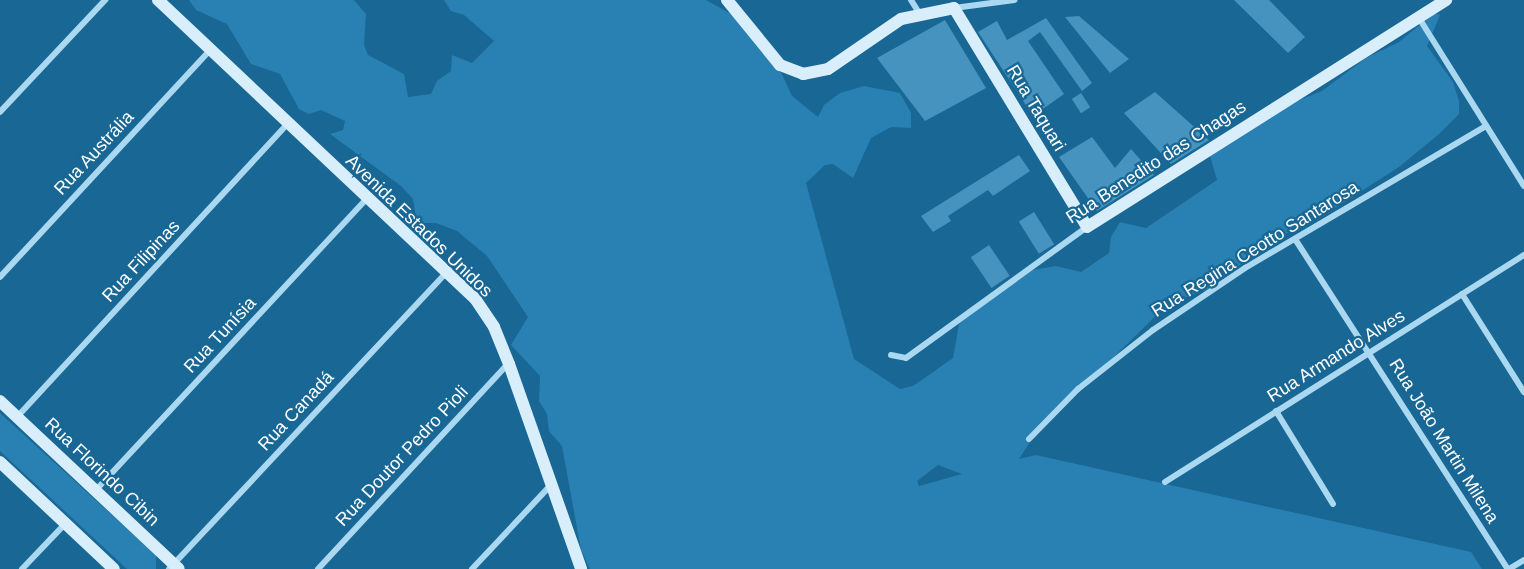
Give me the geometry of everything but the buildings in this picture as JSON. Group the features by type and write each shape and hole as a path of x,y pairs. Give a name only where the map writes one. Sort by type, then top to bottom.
{"street":[{"path":"0,112 105,0"},
{"name":"Avenida Estados Unidos","path":"158,0 366,200 476,300 494,327 509,364 581,569"},
{"path":"910,0 919,13"},
{"path":"730,1 780,65 803,74 828,69 892,25 919,13 1014,0"},
{"name":"Rua Benedito das Chagas","path":"891,355 906,358 1087,227 1446,0"},
{"name":"Rua Taquari","path":"954,8 1087,227"},
{"path":"1419,17 1484,127 1524,186"},
{"name":"Rua Austrália","path":"0,277 211,49"},
{"name":"Rua Filipinas","path":"17,417 287,124"},
{"name":"Rua Regina Ceotto Santarosa","path":"1029,439 1078,390 1153,330 1295,239 1484,127"},
{"name":"Rua Tunísia","path":"95,491 366,200"},
{"name":"Rua João Martin Milena","path":"1295,239 1509,569"},
{"name":"Rua Armando Alves","path":"1165,482 1524,255"},
{"name":"Rua Canadá","path":"174,567 446,273"},
{"path":"1462,294 1524,392"},
{"name":"Rua Doutor Pedro Pioli","path":"318,569 509,364"},
{"name":"Rua Florindo Cibin","path":"0,401 174,567"},
{"path":"1276,411 1333,504"},
{"path":"0,462 114,569"},
{"path":"472,569 552,485"},
{"path":"22,569 65,524"},
{"path":"1509,569 1524,560"}],"shaded area":[{"path":"189,0 354,0 366,14 364,45 368,55 404,74 408,97 431,94 437,81 451,71 452,55 472,63 494,41 464,15 451,11 444,0 706,0 749,24 774,57 792,96 818,117 824,105 840,93 864,86 900,93 911,113 911,128 891,127 871,138 853,178 833,164 825,165 806,183 854,359 900,389 913,386 953,358 959,324 985,297 1000,292 1027,271 1056,266 1081,272 1109,253 1111,237 1120,222 1146,228 1217,180 1207,146 1257,117 1322,91 1366,58 1399,42 1434,13 1440,15 1427,46 1453,82 1459,101 1459,114 1399,167 1318,219 1272,240 1210,288 1168,304 1035,434 1019,459 1036,455 1471,552 1482,569 590,569 581,550 562,446 549,431 547,414 539,401 540,376 511,345 528,317 487,256 457,231 436,223 417,223 413,199 401,186 330,134 343,130 345,121 321,110 309,114 299,109 280,74 251,64 227,24 196,10","holes":["938,465 962,474 919,486 917,481"]},
{"path":"0,413 156,555 156,569 127,569 0,451"}]}
